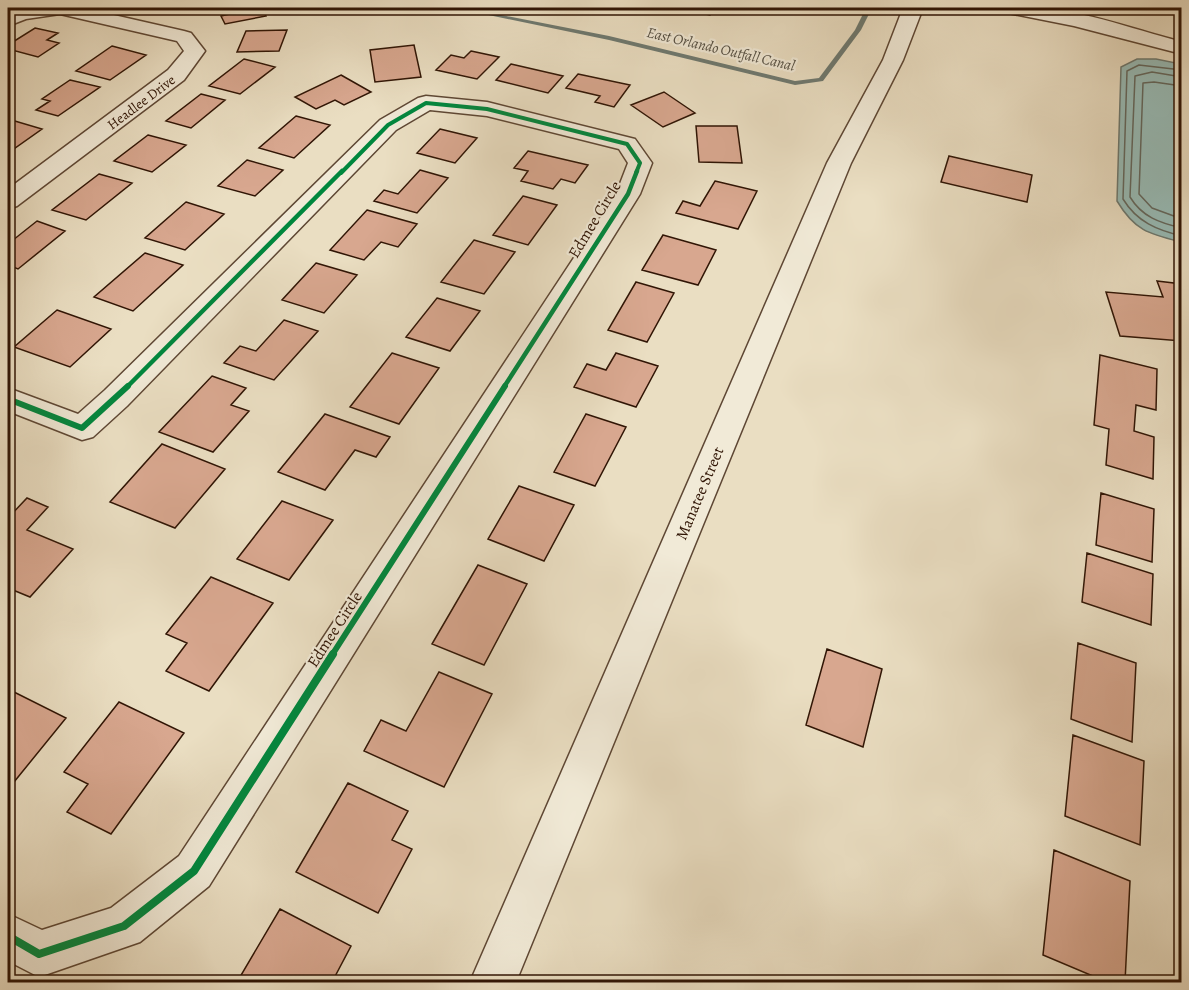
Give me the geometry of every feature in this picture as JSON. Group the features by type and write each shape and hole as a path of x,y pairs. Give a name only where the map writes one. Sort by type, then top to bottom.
{"street":[{"name":"Headlee Drive","path":"8,20 21,14 60,8 184,37 195,51 176,75 8,201"},
{"name":"Manatee Street","path":"493,982 839,163 893,60 913,8"},
{"path":"1010,8 1075,20 1182,48"},
{"name":"Edmee Circle","path":"8,399 82,428 116,398 388,125 426,103 487,109 627,144 640,163 628,194 194,871 124,926 39,954 8,936"}],"water":[{"path":"1137,59 1156,59 1181,64 1181,242 1144,230 1130,219 1117,201 1121,67"}],"building":[{"path":"227,8 262,8 266,16 225,24 221,16 230,14"},
{"path":"674,8 716,8 710,15"},
{"path":"35,28 58,33 47,40 59,43 38,57 8,49 8,45"},
{"path":"287,30 279,51 237,52 246,31"},
{"path":"414,45 421,77 375,82 370,50"},
{"path":"112,46 146,55 110,80 76,71"},
{"path":"471,51 499,57 477,79 436,70 451,55 464,58"},
{"path":"244,59 275,67 240,94 209,86"},
{"path":"511,64 563,76 548,93 496,80"},
{"path":"578,74 630,85 614,107 595,102 600,96 566,88"},
{"path":"341,75 371,92 344,105 335,100 316,109 295,97"},
{"path":"70,80 100,87 58,116 36,110 50,101 42,99"},
{"path":"664,92 695,113 663,127 631,105"},
{"path":"201,94 225,100 191,128 166,121"},
{"path":"296,116 330,125 294,158 259,148"},
{"path":"8,119 42,129 8,153"},
{"path":"696,126 737,126 742,163 699,162"},
{"path":"440,129 477,138 455,163 417,153"},
{"path":"148,135 186,145 152,172 114,161"},
{"path":"528,151 588,165 575,183 561,179 553,189 521,181 528,171 514,168"},
{"path":"949,156 1032,175 1027,202 941,182"},
{"path":"247,160 283,170 255,196 218,186"},
{"path":"420,170 448,178 417,213 374,201 384,190 398,194"},
{"path":"99,174 132,183 86,220 52,210"},
{"path":"715,181 757,191 738,229 676,213 683,201 700,206"},
{"path":"523,196 557,205 528,245 493,235"},
{"path":"186,202 224,214 185,250 145,238"},
{"path":"367,210 417,224 398,247 381,242 364,260 330,250"},
{"path":"37,221 65,231 18,269 8,265 8,244"},
{"path":"663,235 716,250 698,285 642,270"},
{"path":"474,240 515,252 484,294 441,282"},
{"path":"145,253 183,265 133,311 94,297"},
{"path":"316,263 357,275 324,313 282,300"},
{"path":"1157,281 1182,284 1182,341 1120,336 1106,292 1163,297"},
{"path":"636,282 674,293 647,342 608,330"},
{"path":"437,298 480,311 450,351 406,337"},
{"path":"57,310 111,329 70,367 14,347"},
{"path":"284,320 318,331 274,380 224,363 240,346 256,351"},
{"path":"392,353 439,368 399,424 350,407"},
{"path":"616,353 658,366 636,407 574,387 587,364 606,370"},
{"path":"1100,355 1157,369 1156,410 1136,405 1134,431 1154,437 1153,479 1106,465 1109,429 1094,425"},
{"path":"212,376 246,388 231,405 249,411 213,452 159,432"},
{"path":"325,414 390,437 376,457 355,450 325,490 278,472"},
{"path":"586,414 626,427 595,486 554,472"},
{"path":"162,444 225,469 175,528 110,502"},
{"path":"519,486 574,505 544,561 488,539"},
{"path":"1101,493 1154,509 1152,562 1096,545"},
{"path":"27,498 48,507 27,530 73,549 30,597 8,588 8,518"},
{"path":"282,501 333,520 289,580 237,559"},
{"path":"1087,553 1153,574 1151,625 1082,602"},
{"path":"478,565 527,584 484,665 432,644"},
{"path":"211,577 273,603 209,691 166,671 187,643 166,634"},
{"path":"1078,643 1136,663 1132,742 1071,719"},
{"path":"827,649 882,669 863,747 806,725"},
{"path":"439,672 492,694 444,787 364,751 381,720 406,731"},
{"path":"8,689 66,718 14,782 8,779"},
{"path":"119,702 184,733 111,834 67,812 88,784 64,772"},
{"path":"1073,735 1144,761 1140,845 1065,816"},
{"path":"348,783 408,811 392,840 412,849 378,913 296,872"},
{"path":"1054,850 1130,881 1125,982 1107,982 1043,955"},
{"path":"280,909 351,946 332,982 237,982"}],"waterway":[{"name":"East Orlando Outfall Canal","path":"458,8 609,38 795,83 821,80 858,30 869,8"}],"cycle path":[{"path":"8,399 82,428 116,398 388,125 426,103 487,109 627,144 640,163 628,194 194,871 124,926 39,954 8,936"}]}
